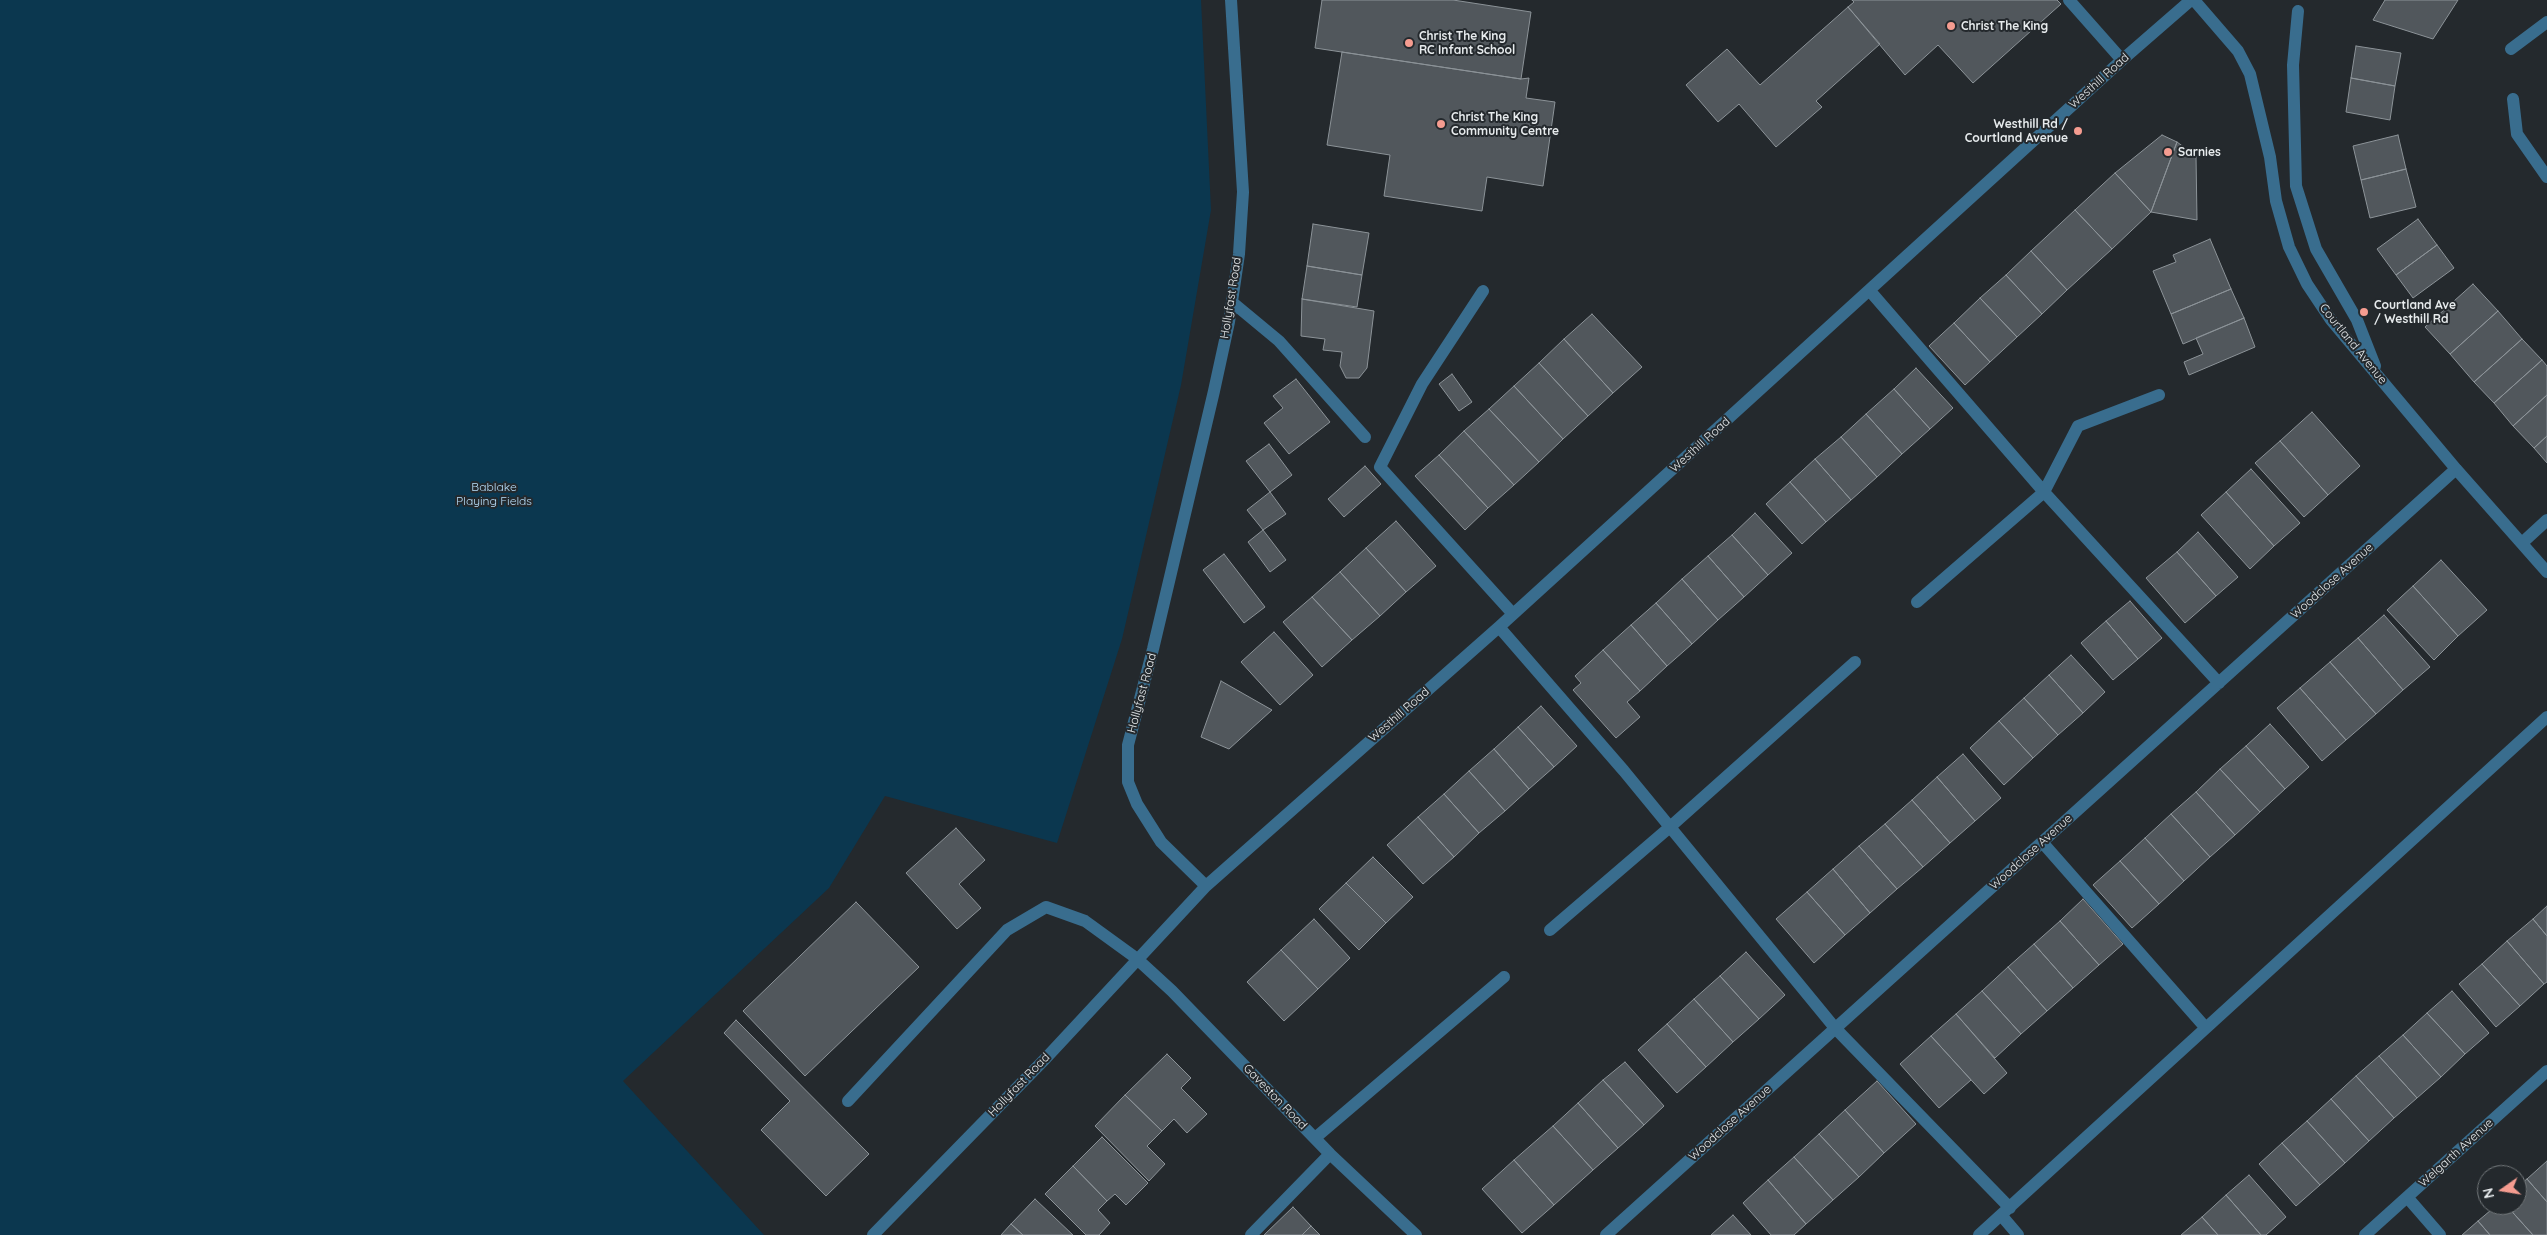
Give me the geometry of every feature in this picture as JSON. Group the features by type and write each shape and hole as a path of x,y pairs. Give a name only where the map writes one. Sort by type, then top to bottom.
{"street":[{"name":"Hollyfast Road","path":"873,1235 1046,1058 1136,958 1206,886 1161,842 1137,804 1128,782 1128,746 1214,391 1232,302 1239,254 1243,192 1232,0"},
{"path":"2070,0 2122,60"},
{"name":"Westhill Road","path":"1206,886 1499,627 2122,60 2192,0"},
{"name":"Courtland Avenue","path":"2192,0 2238,51 2250,74 2270,157 2276,201 2289,247 2304,277 2331,320 2456,469 2547,572"},
{"path":"2298,11 2293,65 2296,186 2316,249 2357,320 2378,376"},
{"path":"2511,50 2547,22"},
{"path":"2513,99 2517,134 2547,177"},
{"path":"1870,290 2044,492 2219,683"},
{"path":"1483,292 1422,384 1380,467 1513,614"},
{"path":"1232,302 1279,341 1365,437"},
{"path":"1917,602 2044,492 2078,426 2159,395"},
{"name":"Woodclose Avenue","path":"1606,1235 2456,469"},
{"path":"2522,543 2547,520"},
{"path":"1499,627 1670,827 1835,1028 2006,1212 2018,1235"},
{"path":"1550,930 1670,827 1855,662"},
{"path":"1979,1235 2205,1026 2547,717"},
{"path":"2042,842 2205,1026"},
{"name":"Gaveston Road","path":"848,1101 1007,930 1046,908 1085,921 1136,958 1172,991 1330,1154 1416,1235"},
{"path":"1315,1138 1504,978"},
{"name":"Welgarth Avenue","path":"2365,1235 2547,1071"},
{"path":"1251,1235 1330,1154"},
{"path":"2407,1197 2440,1235"}],"green space":[{"name":"Bablake Playing Fields","path":"0,0 1201,0 1211,210 1181,385 1122,639 1057,843 885,796 829,888 623,1081 764,1235 0,1235"}],"building":[{"path":"1322,0 1453,0 1531,12 1521,79 1315,48"},
{"name":"Christ The King","path":"1852,0 2057,0 2061,4 1973,83 1938,45 1905,75 1848,7 1854,2"},
{"path":"2385,0 2458,0 2433,39 2373,20"},
{"path":"1848,7 1880,44 1816,101 1822,107 1776,147 1739,104 1718,122 1686,85 1727,49 1760,85"},
{"path":"2356,46 2401,53 2395,86 2351,78"},
{"name":"Christ The King Community Centre","path":"1342,52 1521,79 1529,78 1526,98 1555,102 1543,186 1487,177 1482,211 1384,196 1390,155 1327,145"},
{"path":"2351,78 2395,86 2390,120 2346,112"},
{"path":"2162,135 2177,142 2151,212 2115,173"},
{"path":"2398,135 2406,169 2361,180 2353,146"},
{"path":"2177,142 2196,156 2197,220 2151,212"},
{"path":"2406,169 2416,207 2370,218 2361,180"},
{"path":"2115,173 2151,212 2112,249 2075,210"},
{"path":"2075,210 2112,249 2067,290 2031,251"},
{"path":"2418,219 2437,245 2396,275 2377,249"},
{"path":"1313,224 1369,233 1362,275 1307,266"},
{"path":"2210,239 2231,289 2171,314 2153,271 2176,262 2173,255"},
{"path":"2437,245 2454,268 2413,298 2396,275"},
{"path":"2031,251 2067,290 2042,314 2006,275"},
{"path":"1307,266 1362,275 1357,307 1302,299"},
{"path":"2006,275 2042,314 2017,337 1980,298"},
{"path":"2473,284 2498,311 2450,354 2425,327"},
{"path":"2231,289 2244,318 2183,344 2171,314"},
{"path":"1980,298 2017,337 1990,362 1954,323"},
{"path":"1302,299 1374,311 1367,368 1359,378 1346,378 1340,366 1342,352 1323,350 1325,339 1301,336"},
{"path":"2498,311 2522,339 2474,382 2450,354"},
{"path":"1592,314 1642,367 1613,393 1564,339"},
{"path":"2244,318 2255,347 2189,375 2184,362 2203,354 2196,338"},
{"path":"1954,323 1990,362 1965,385 1929,346"},
{"path":"1564,339 1613,393 1588,416 1539,363"},
{"path":"2522,339 2542,360 2494,403 2474,382"},
{"path":"2542,360 2547,366 2547,395 2513,426 2494,403"},
{"path":"1539,363 1588,416 1563,439 1514,386"},
{"path":"1916,368 1953,408 1930,429 1894,389"},
{"path":"1452,374 1472,402 1459,411 1439,384"},
{"path":"1296,379 1330,422 1289,454 1264,423 1283,408 1273,396"},
{"path":"1514,386 1563,439 1539,462 1489,409"},
{"path":"1894,389 1930,429 1902,454 1866,414"},
{"path":"2547,395 2547,436 2534,448 2513,426"},
{"path":"1489,409 1539,462 1514,485 1464,431"},
{"path":"2312,412 2360,466 2328,495 2280,441"},
{"path":"1866,414 1902,454 1877,477 1841,437"},
{"path":"1464,431 1514,485 1488,508 1439,455"},
{"path":"2547,436 2547,463 2534,448"},
{"path":"1841,437 1877,477 1851,500 1815,459"},
{"path":"2280,441 2328,495 2304,517 2255,463"},
{"path":"1269,444 1292,475 1270,492 1246,461"},
{"path":"1439,455 1488,508 1465,530 1415,476"},
{"path":"1815,459 1851,500 1826,522 1790,482"},
{"path":"1365,466 1381,484 1344,517 1328,499"},
{"path":"2251,469 2300,523 2274,546 2226,492"},
{"path":"1790,482 1826,522 1802,544 1766,504"},
{"path":"1270,492 1286,514 1263,530 1247,510"},
{"path":"2226,492 2274,546 2250,569 2201,515"},
{"path":"1755,513 1792,553 1768,575 1732,535"},
{"path":"1396,521 1436,566 1406,592 1366,548"},
{"path":"1263,530 1286,560 1270,572 1248,542"},
{"path":"2198,532 2238,577 2216,596 2177,552"},
{"path":"1732,535 1768,575 1744,597 1708,556"},
{"path":"1366,548 1406,592 1380,616 1340,572"},
{"path":"2177,552 2216,596 2185,623 2146,578"},
{"path":"1224,554 1265,607 1244,623 1203,570"},
{"path":"1708,556 1744,597 1718,620 1682,579"},
{"path":"2441,560 2487,610 2458,636 2413,586"},
{"path":"1340,572 1380,616 1352,640 1312,597"},
{"path":"1682,579 1718,620 1692,644 1656,603"},
{"path":"2413,586 2458,636 2434,660 2387,610"},
{"path":"1312,597 1352,640 1322,667 1283,622"},
{"path":"2130,601 2162,638 2138,659 2106,621"},
{"path":"1656,603 1692,644 1667,666 1631,625"},
{"path":"2384,615 2430,667 2403,690 2358,638"},
{"path":"2106,621 2138,659 2113,680 2081,643"},
{"path":"1631,625 1667,666 1640,691 1603,650"},
{"path":"1274,632 1313,675 1280,705 1241,662"},
{"path":"2358,638 2403,690 2376,714 2330,662"},
{"path":"1603,650 1640,691 1627,702 1640,717 1616,738 1573,690 1581,683 1575,676"},
{"path":"2071,655 2105,692 2083,713 2049,675"},
{"path":"2330,662 2376,714 2346,740 2300,688"},
{"path":"2049,675 2083,713 2058,735 2024,698"},
{"path":"1221,681 1272,710 1229,749 1201,737"},
{"path":"2300,688 2346,740 2322,761 2277,708"},
{"path":"2024,698 2058,735 2033,758 1999,721"},
{"path":"1541,706 1577,746 1554,767 1518,727"},
{"path":"1999,721 2033,758 2004,785 1970,748"},
{"path":"2270,724 2309,767 2285,789 2246,746"},
{"path":"1518,727 1554,767 1529,789 1494,749"},
{"path":"2246,746 2285,789 2260,812 2220,769"},
{"path":"1494,749 1529,789 1505,811 1469,771"},
{"path":"1963,754 2001,798 1975,821 1937,777"},
{"path":"2220,769 2260,812 2235,835 2196,792"},
{"path":"1469,771 1505,811 1479,833 1444,794"},
{"path":"1937,777 1975,821 1950,843 1912,800"},
{"path":"2196,792 2235,835 2210,857 2171,814"},
{"path":"1444,794 1479,833 1454,857 1418,817"},
{"path":"1912,800 1950,843 1923,867 1885,824"},
{"path":"2171,814 2210,857 2184,881 2145,838"},
{"path":"1418,817 1454,857 1423,884 1387,845"},
{"path":"1885,824 1923,867 1897,889 1859,846"},
{"path":"956,828 985,860 959,884 981,908 957,929 906,873"},
{"path":"2145,838 2184,881 2159,904 2120,861"},
{"path":"1859,846 1897,889 1870,913 1833,869"},
{"path":"1373,857 1413,897 1386,923 1346,883"},
{"path":"2120,861 2159,904 2132,928 2093,885"},
{"path":"1833,869 1870,913 1845,935 1807,892"},
{"path":"1346,883 1386,923 1359,950 1319,909"},
{"path":"1807,892 1845,935 1814,963 1776,919"},
{"path":"2083,899 2123,944 2099,965 2060,921"},
{"path":"856,902 919,967 805,1076 743,1011"},
{"path":"2547,906 2547,936 2533,919"},
{"path":"1314,919 1350,958 1318,989 1281,950"},
{"path":"2533,919 2547,936 2547,982 2544,984 2507,941"},
{"path":"2060,921 2099,965 2073,988 2034,944"},
{"path":"2507,941 2544,984 2520,1006 2482,964"},
{"path":"2034,944 2073,988 2047,1011 2008,967"},
{"path":"1281,950 1318,989 1284,1021 1247,982"},
{"path":"1746,952 1785,995 1759,1019 1720,976"},
{"path":"2482,964 2520,1006 2496,1027 2459,984"},
{"path":"2008,967 2047,1011 2021,1034 1982,991"},
{"path":"1720,976 1759,1019 1733,1042 1694,999"},
{"path":"1982,991 2021,1034 1995,1058 1956,1014"},
{"path":"2452,991 2489,1033 2465,1054 2427,1013"},
{"path":"1694,999 1733,1042 1706,1067 1667,1024"},
{"path":"2427,1013 2465,1054 2441,1077 2403,1035"},
{"path":"1956,1014 2007,1073 1984,1094 1931,1036"},
{"path":"736,1020 869,1154 826,1196 761,1130 790,1101 724,1033"},
{"path":"1667,1024 1706,1067 1677,1093 1638,1050"},
{"path":"2403,1035 2441,1077 2417,1098 2379,1056"},
{"path":"1931,1036 1971,1080 1939,1108 1900,1064"},
{"path":"1167,1054 1191,1078 1181,1088 1207,1114 1187,1133 1174,1119 1162,1131 1125,1095"},
{"path":"2379,1056 2417,1098 2394,1118 2356,1076"},
{"path":"1625,1062 1664,1106 1644,1125 1603,1080"},
{"path":"2356,1076 2394,1118 2369,1141 2331,1099"},
{"path":"1603,1080 1644,1125 1618,1148 1578,1103"},
{"path":"1877,1081 1916,1124 1884,1153 1845,1110"},
{"path":"1125,1095 1162,1131 1147,1146 1165,1164 1149,1181 1095,1126"},
{"path":"2331,1099 2369,1141 2345,1163 2307,1121"},
{"path":"1578,1103 1618,1148 1593,1170 1553,1126"},
{"path":"1845,1110 1884,1153 1859,1177 1819,1134"},
{"path":"2307,1121 2345,1163 2320,1185 2282,1143"},
{"path":"1553,1126 1593,1170 1554,1205 1514,1160"},
{"path":"1819,1134 1859,1177 1833,1200 1794,1157"},
{"path":"1102,1137 1148,1183 1126,1205 1115,1194 1107,1201 1073,1166"},
{"path":"2282,1143 2320,1185 2296,1206 2259,1164"},
{"path":"1794,1157 1833,1200 1806,1224 1768,1180"},
{"path":"1514,1160 1554,1205 1522,1233 1482,1189"},
{"path":"2547,1161 2547,1202 2527,1179"},
{"path":"1073,1166 1107,1201 1098,1210 1110,1223 1099,1235 1086,1235 1045,1194"},
{"path":"2249,1175 2286,1217 2266,1235 2261,1235 2226,1195"},
{"path":"2527,1179 2547,1202 2547,1235 2533,1235 2515,1215 2527,1215"},
{"path":"1768,1180 1806,1224 1794,1235 1771,1235 1743,1203"},
{"path":"2226,1195 2261,1235 2218,1235 2202,1217"},
{"path":"1035,1199 1073,1235 1023,1235 1011,1224"},
{"path":"1293,1207 1311,1226 1302,1235 1264,1235"},
{"path":"1733,1215 1751,1235 1711,1235"},
{"path":"2485,1215 2515,1215 2533,1235 2490,1235 2478,1221"},
{"path":"2202,1217 2218,1235 2181,1235"},
{"path":"2478,1221 2490,1235 2462,1235"},
{"path":"1011,1224 1023,1235 1001,1235"},
{"path":"1311,1226 1320,1235 1302,1235"}],"place":[{"name":"Christ The King","path":"1951,26"},
{"name":"Christ The King RC Infant School","path":"1409,43"},
{"name":"Christ The King Community Centre","path":"1441,124"},
{"name":"Westhill Rd / Courtland Avenue","path":"2078,131"},
{"name":"Sarnies","path":"2168,152"},
{"name":"Courtland Ave / Westhill Rd","path":"2364,312"}]}
